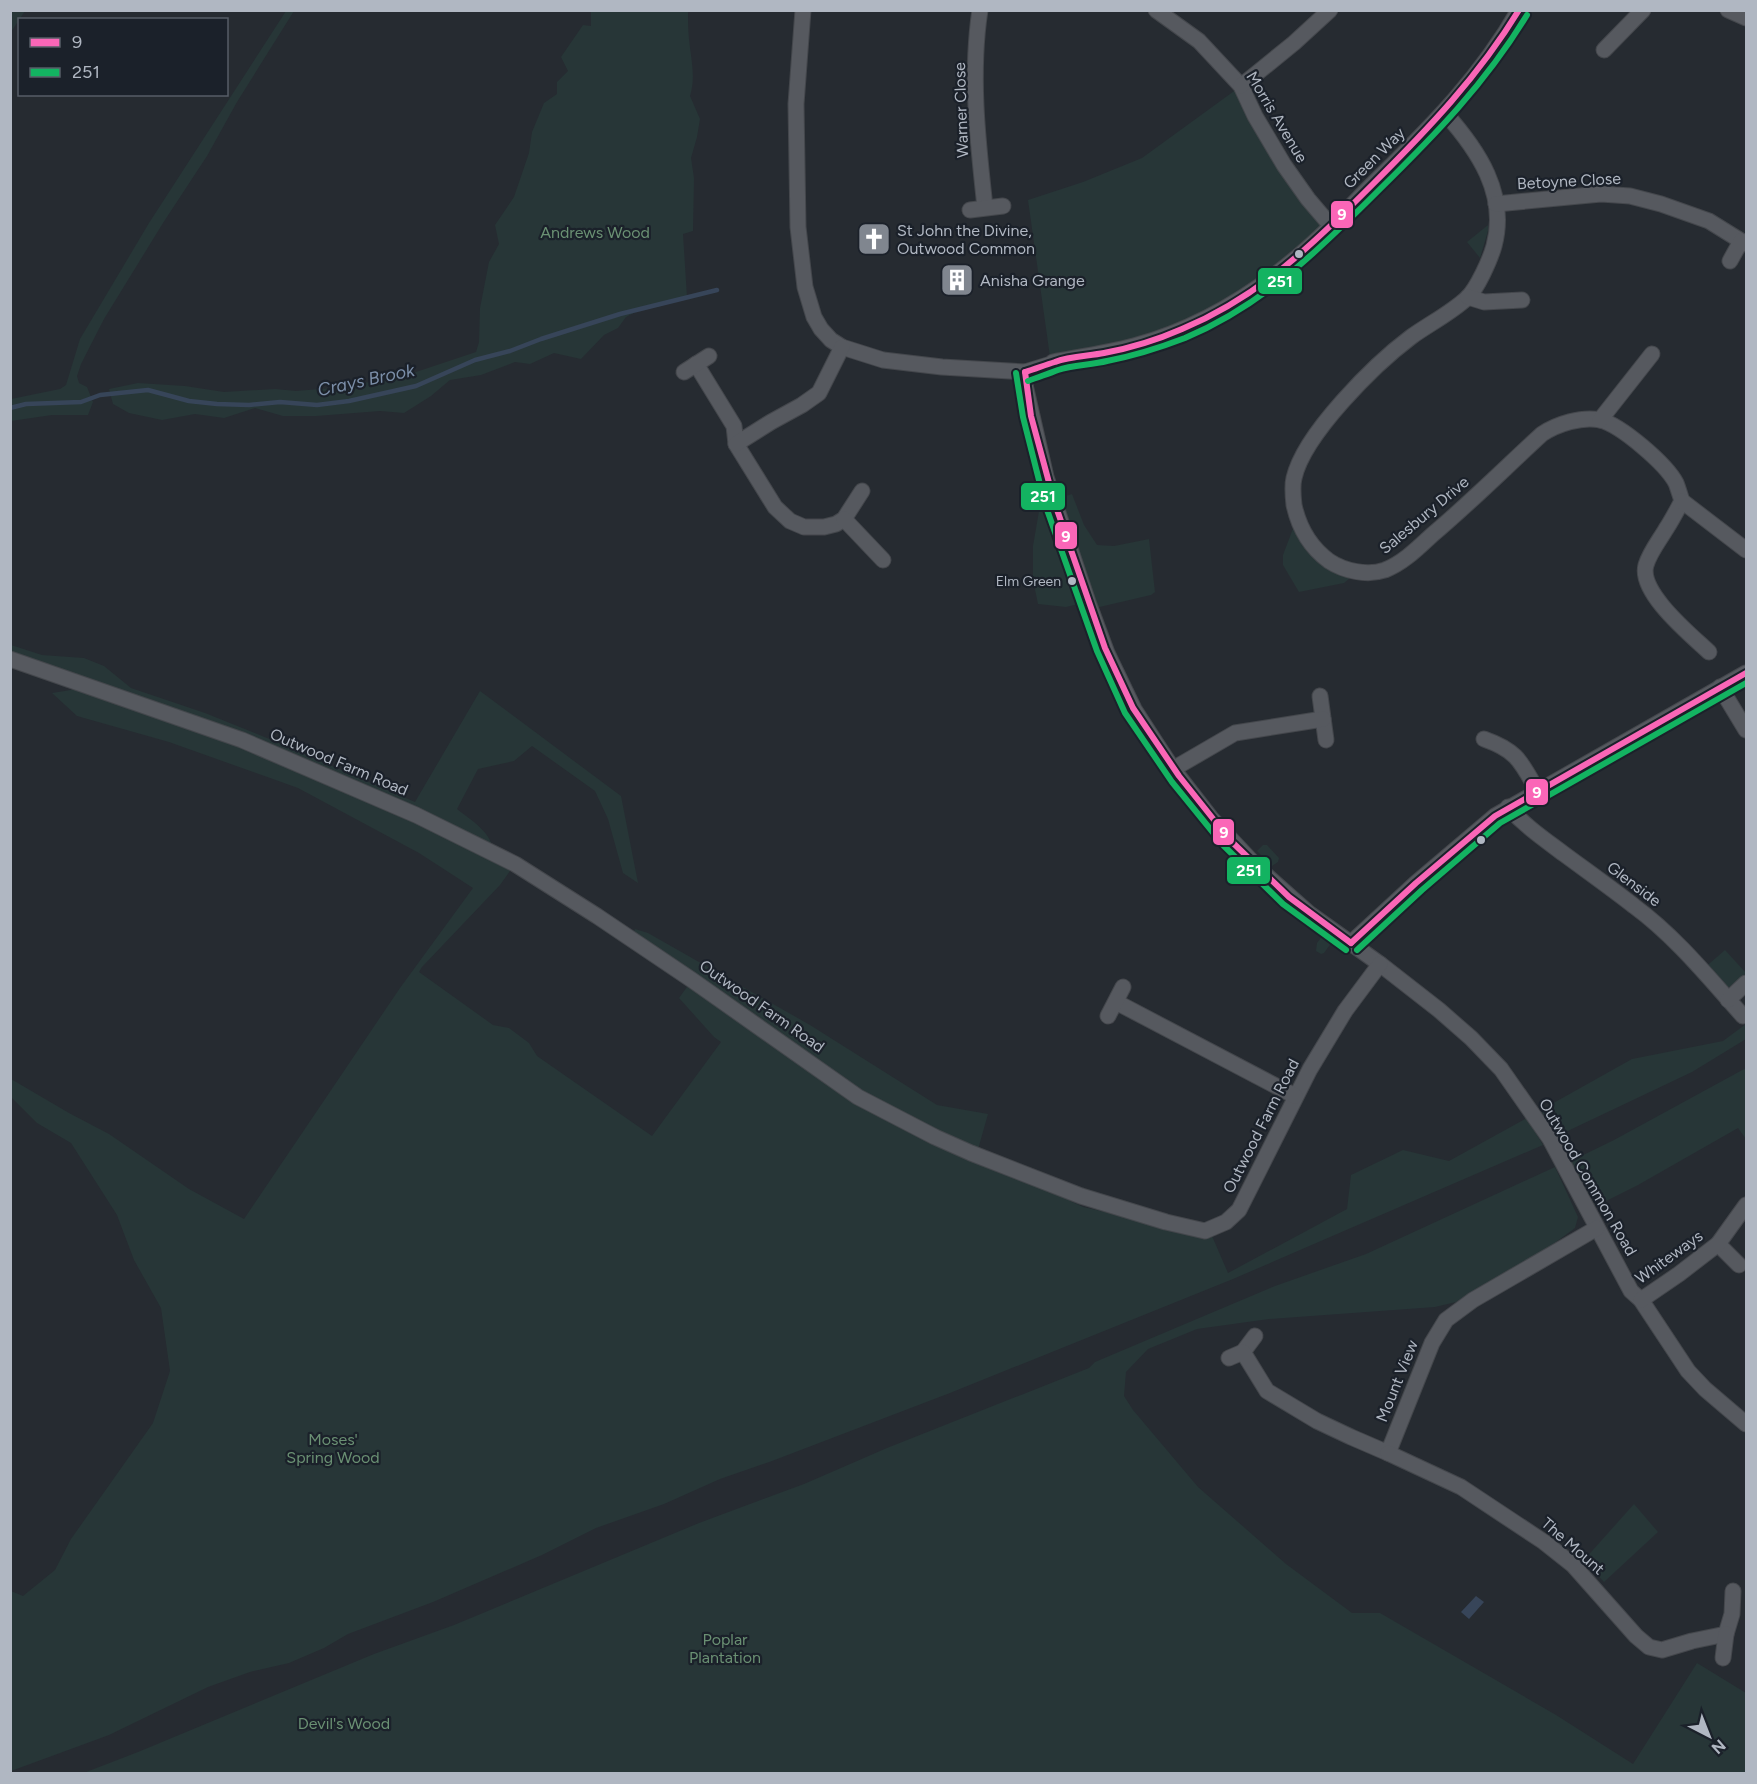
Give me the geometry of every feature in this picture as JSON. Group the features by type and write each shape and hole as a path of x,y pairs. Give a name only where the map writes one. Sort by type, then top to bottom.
{"street":[{"path":"803,10 796,104 796,187 801,268 814,317 821,329 831,340 842,347 884,360 932,366 1025,372"},
{"name":"Warner Close","path":"980,10 976,61 978,208 1003,206"},
{"name":"Morris Avenue","path":"1156,10 1199,41 1241,86 1255,116 1284,165 1331,226"},
{"path":"1241,86 1330,10"},
{"name":"Green Way","path":"1025,372 1053,362 1134,346 1186,327 1230,305 1262,284 1292,262 1331,226 1445,112 1500,42 1519,10"},
{"path":"1604,50 1643,10"},
{"path":"1728,10 1746,18"},
{"name":"Salesbury Drive","path":"1445,112 1463,133 1484,164 1491,181 1497,223 1494,246 1485,268 1468,297 1411,337 1371,371 1321,430 1299,463 1293,479 1293,497 1297,518 1305,535 1319,553 1335,565 1357,572 1383,571 1395,566 1461,510 1550,428 1567,423 1599,420"},
{"name":"Betoyne Close","path":"1496,204 1601,194 1630,196 1701,218 1744,243 1730,261"},
{"path":"1468,297 1484,302 1522,300"},
{"path":"736,444 819,393 842,347"},
{"path":"1652,354 1599,420 1628,436 1648,452 1676,482 1682,501 1746,550"},
{"path":"696,364 734,426 736,444 775,507 790,520 804,527 824,527 836,524 844,519 862,491"},
{"name":"Outwood Common Road","path":"1025,372 1046,477 1107,653 1134,709 1173,769 1211,818 1259,869 1310,914 1439,1010 1486,1053 1515,1087 1550,1139 1631,1291 1641,1300 1688,1371 1705,1389 1746,1424"},
{"path":"1682,501 1651,554 1644,575 1665,609 1709,652"},
{"path":"844,519 884,560"},
{"name":"Outwood Farm Road","path":"10,660 242,740 417,815 515,864 664,961 858,1096 953,1145 1081,1196 1119,1209 1205,1231 1226,1222 1239,1210 1295,1096 1336,1025 1380,964"},
{"path":"1345,938 1508,807 1746,673"},
{"path":"1719,687 1746,730"},
{"path":"1320,696 1326,740"},
{"path":"1173,769 1235,733 1323,719"},
{"path":"1484,739 1512,752 1538,792"},
{"name":"Glenside","path":"1508,807 1521,822 1662,928 1743,1016"},
{"path":"1728,1000 1746,983"},
{"path":"1123,987 1112,1009 1295,1096"},
{"name":"Whiteways","path":"1641,1300 1687,1269 1718,1244 1746,1205"},
{"name":"Mount View","path":"1388,1453 1432,1343 1446,1320 1473,1300 1597,1228"},
{"name":"Whiteways","path":"1718,1244 1739,1265"},
{"path":"1255,1336 1236,1355 1266,1391 1317,1421 1388,1453"},
{"name":"The Mount","path":"1388,1453 1461,1487 1544,1542 1573,1565 1636,1636 1649,1647 1662,1650 1726,1634"},
{"path":"1723,1658 1733,1591"}],"green space":[{"path":"10,11 25,11 18,18 10,32"},
{"path":"286,11 294,11 237,102 207,156 104,319 81,364 77,376 79,383 87,387 93,402 88,415 52,415 11,421 11,399 60,389 66,385 80,339 149,223"},
{"name":"Andrews Wood","path":"591,11 688,11 693,75 690,96 700,119 691,158 694,178 693,231 683,234 687,297 643,308 626,317 618,328 604,335 581,359 554,353 530,364 515,362 481,375 450,380 431,396 404,413 380,411 283,416 255,408 224,418 195,414 162,420 129,413 113,404 109,389 138,383 185,386 224,392 332,388 401,377 476,352 479,342 480,308 489,262 499,244 495,225 514,197 529,153 532,132 544,103 557,94 557,82 568,71 561,57 583,25 591,26"},
{"path":"1241,86 1331,226 1312,244 1186,327 1051,364 1028,200 1083,182 1142,158"},
{"path":"1488,225 1488,231 1480,258 1467,242"},
{"path":"1072,494 1084,525 1097,545 1114,546 1149,539 1155,592 1151,595 1091,609 1087,602 1066,607 1038,604 1033,580 1033,546 1039,511 1053,500"},
{"path":"1297,518 1305,535 1357,572 1344,583 1299,592 1283,565 1283,555"},
{"name":"Moses' Spring Wood","path":"11,645 42,655 84,658 104,666 131,688 205,713 415,802 480,691 621,796 638,883 623,873 608,819 595,791 532,746 514,761 478,769 457,809 485,833 494,853 515,864 500,885 419,972 493,1025 509,1028 529,1043 537,1056 652,1136 721,1042 679,998 692,980 814,1064 971,1153 1083,1207 1212,1236 1228,1273 1347,1209 1351,1175 1403,1150 1449,1161 1527,1118 1543,1145 1233,1279 950,1393 720,1479 664,1504 596,1528 542,1555 433,1602 348,1634 324,1648 289,1663 250,1672 208,1687 109,1735 11,1771 11,1591 23,1596 55,1570 71,1539 153,1423 170,1371 161,1308 134,1260 117,1215 71,1143 37,1123 11,1097 11,1079 109,1134 189,1189 244,1219 400,988 473,888 419,853 298,788 169,742 77,716 52,693 89,687 11,658"},
{"path":"1263,845 1267,845 1279,858 1278,862 1272,866 1257,851"},
{"path":"635,929 648,933 810,1025 937,1105 988,1114 977,1153 859,1095 632,935"},
{"path":"1323,935 1332,942 1321,954 1316,951 1317,943"},
{"path":"1725,950 1746,973 1722,993 1702,970"},
{"path":"1746,1024 1746,1039 1692,1072 1555,1137 1541,1110 1632,1059 1723,1041"},
{"path":"1746,1068 1746,1139 1738,1128 1638,1185 1596,1206 1571,1161"},
{"path":"1555,1167 1578,1217 1575,1228 1541,1253 1456,1302 1435,1307 1269,1319 1197,1329 1148,1349 1126,1372 1124,1396 1133,1410 1198,1487 1286,1564 1352,1613 1380,1613 1556,1715 1633,1764 1697,1663 1746,1693 1746,1774 81,1774 374,1654 454,1625 699,1523 804,1484 887,1448 1089,1368 1095,1362 1275,1286 1366,1254"},
{"path":"1634,1504 1658,1532 1604,1582 1584,1560"}],"water":[{"path":"1476,1596 1484,1602 1469,1619 1461,1612"}],"waterway":[{"name":"Crays Brook","path":"10,408 26,404 81,402 100,395 148,390 189,401 217,404 249,405 280,402 317,405 349,401 416,386 475,360 510,351 620,314 717,290"}],"transit line":[{"name":"9","path":"1025,372 1066,358 1114,351 1163,337 1210,316 1262,284 1329,227 1413,143 1487,58 1519,10"},
{"name":"251","path":"1028,381 1063,368 1126,357 1175,342 1213,325 1265,293 1312,255 1439,129 1494,64 1527,15"},
{"name":"9","path":"1025,372 1031,416 1054,501 1105,648 1133,708 1179,776 1230,840 1289,897 1351,943"},
{"name":"251","path":"1016,373 1023,417 1045,504 1097,651 1125,713 1172,782 1224,846 1283,904 1346,950"},
{"name":"9","path":"1351,943 1416,883 1495,816 1746,673"},
{"name":"251","path":"1357,950 1500,823 1746,683"}],"place":[{"name":"St John the Divine, Outwood Common","path":"874,239"},
{"name":"Anisha Grange","path":"957,280"},
{"name":"Elm Green","path":"1072,581"}],"park label":[{"name":"Poplar Plantation","path":"725,1648"},
{"name":"Devil's Wood","path":"344,1723"}]}
